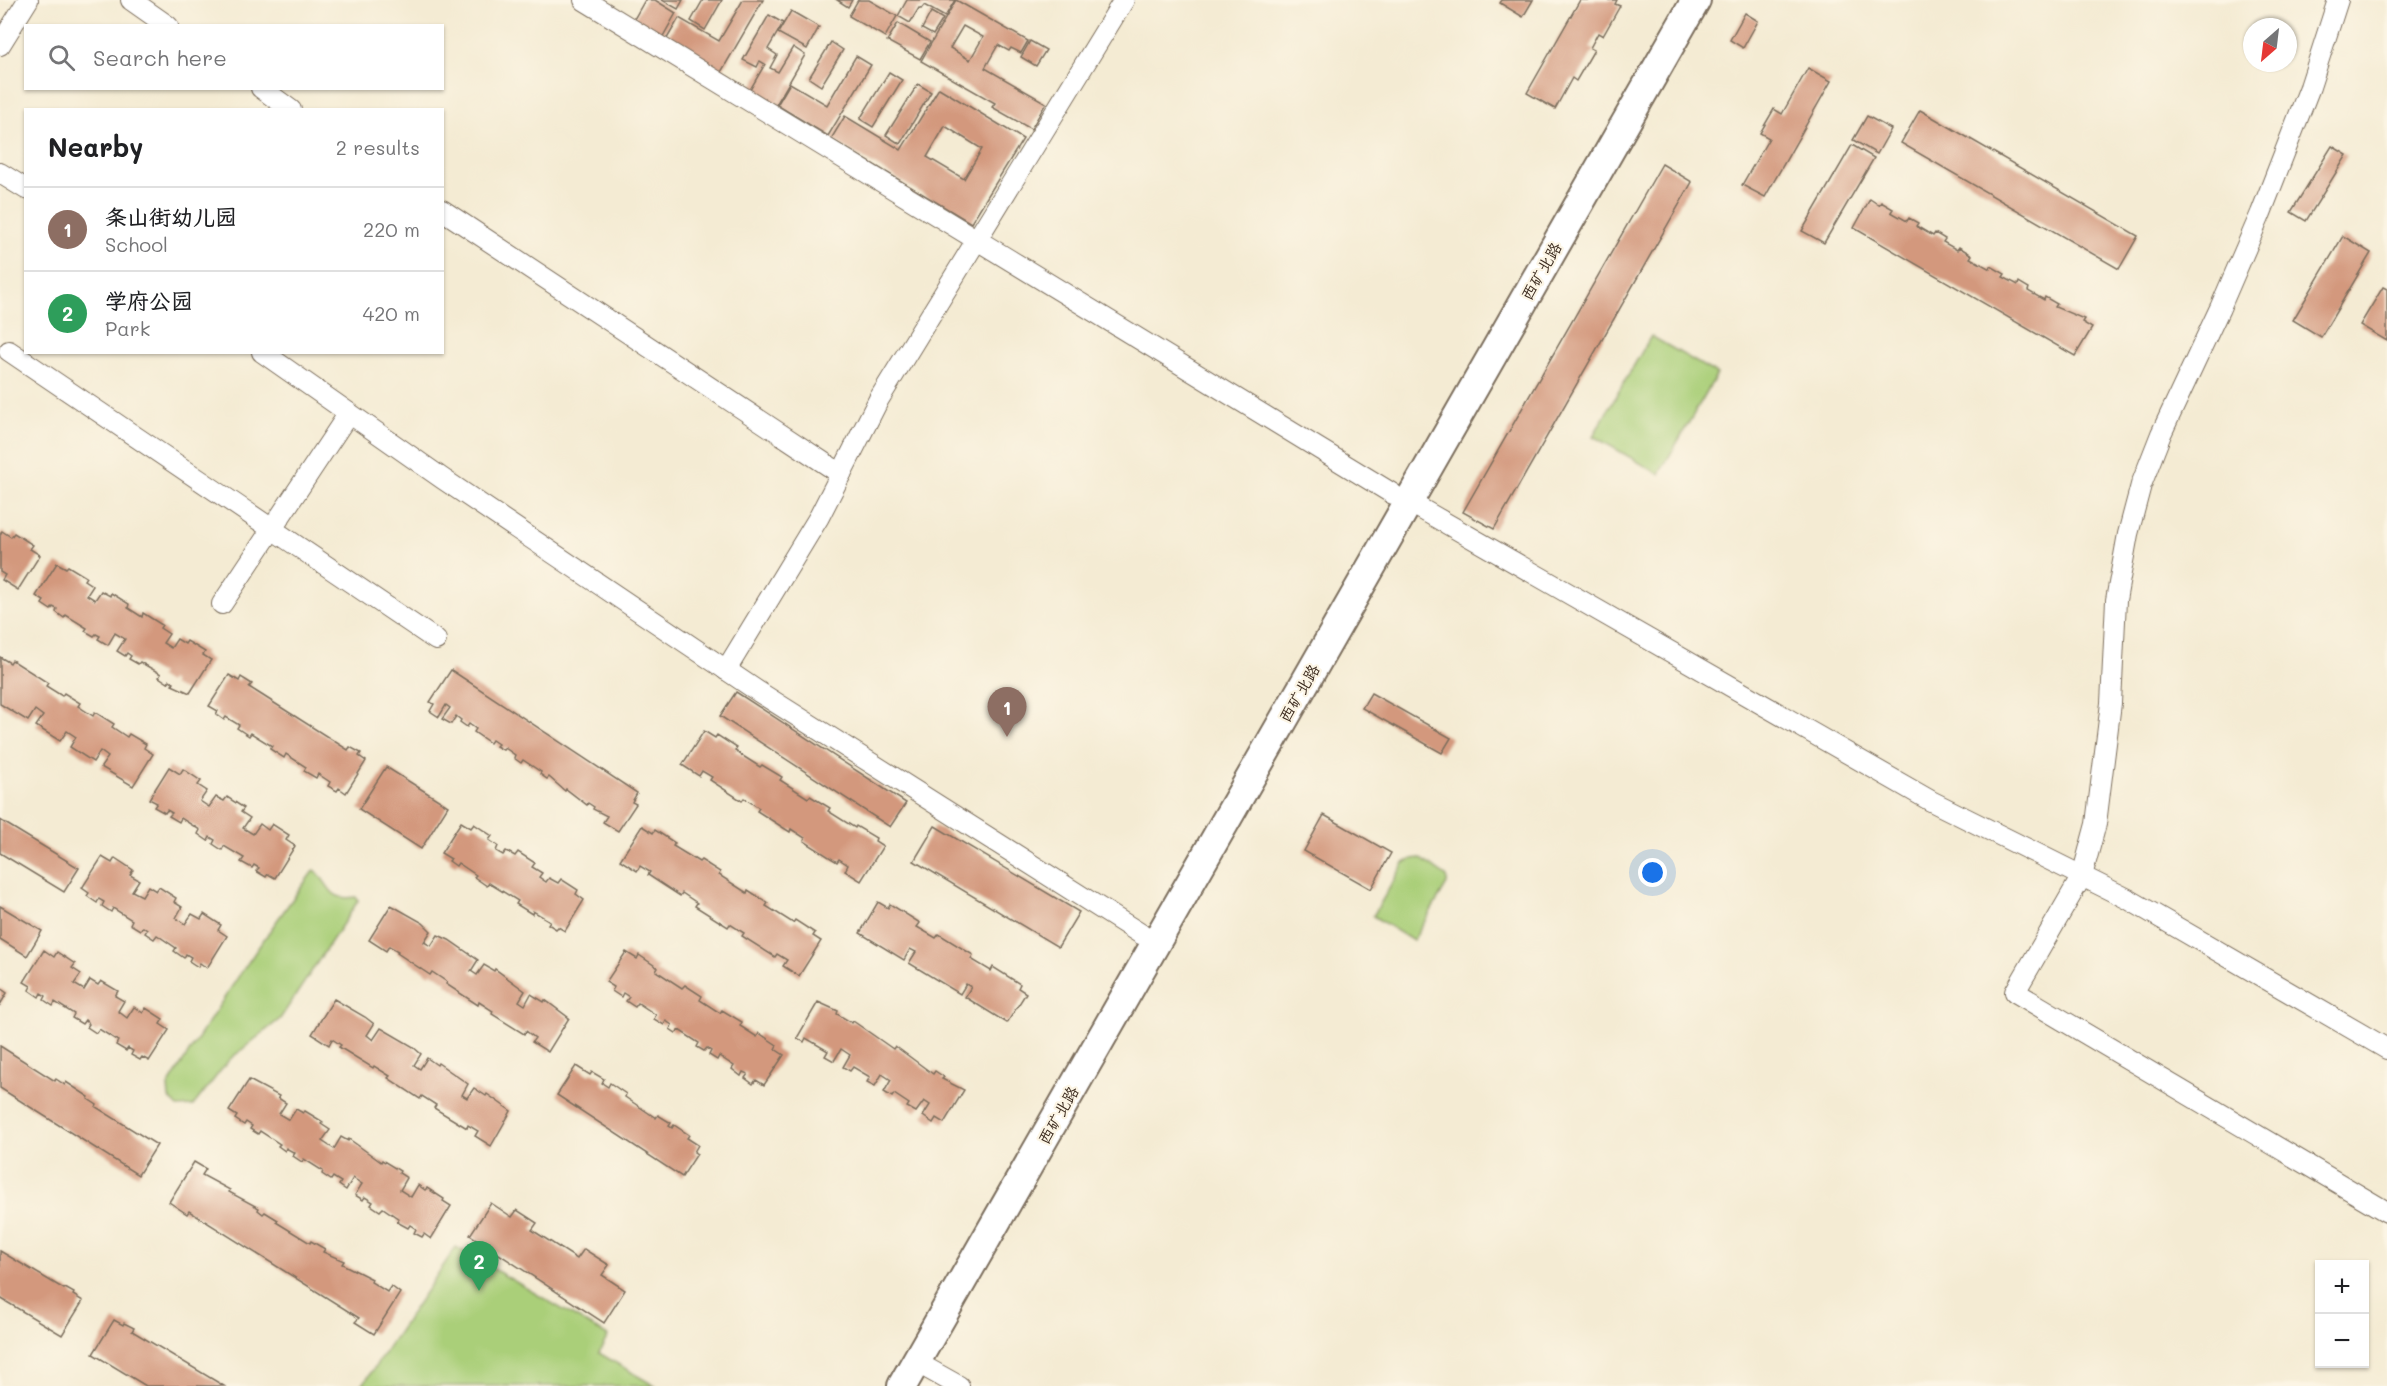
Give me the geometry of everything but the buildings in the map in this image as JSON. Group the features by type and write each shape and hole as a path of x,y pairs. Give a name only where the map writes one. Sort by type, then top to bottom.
{"main road":[{"name":"西矿北路","path":"902,1386 1401,498 1675,0"},
{"name":"西矿北路","path":"882,1386 1141,934 1696,0"}],"street":[{"path":"0,45 28,0"},
{"path":"131,0 165,24"},
{"path":"584,0 1401,498 1931,801 2128,899 2387,1049"},
{"path":"726,670 819,518 879,399 1124,0"},
{"path":"2338,0 2310,87 2261,213 2161,434 2136,503 2125,545 2116,600 2111,703 2096,824 2082,876 2015,992 2387,1212"},
{"path":"264,90 288,108"},
{"path":"0,173 24,188"},
{"path":"444,211 841,474"},
{"path":"9,351 436,640"},
{"path":"265,354 443,479 726,670 1141,934"},
{"path":"222,604 349,413"},
{"path":"916,1362 959,1386"}],"green space":[{"path":"1651,336 1717,374 1659,474 1593,436"},
{"path":"1420,858 1447,877 1447,884 1413,941 1373,916 1404,863"},
{"path":"314,870 334,894 347,898 356,897 358,901 280,1019 229,1060 193,1106 178,1107 169,1098 168,1086 238,976"},
{"path":"456,1247 608,1336 599,1353 655,1386 362,1386"}],"place":[{"name":"条山街幼儿园","path":"1007,737"},
{"name":"学府公园","path":"479,1291"}]}
